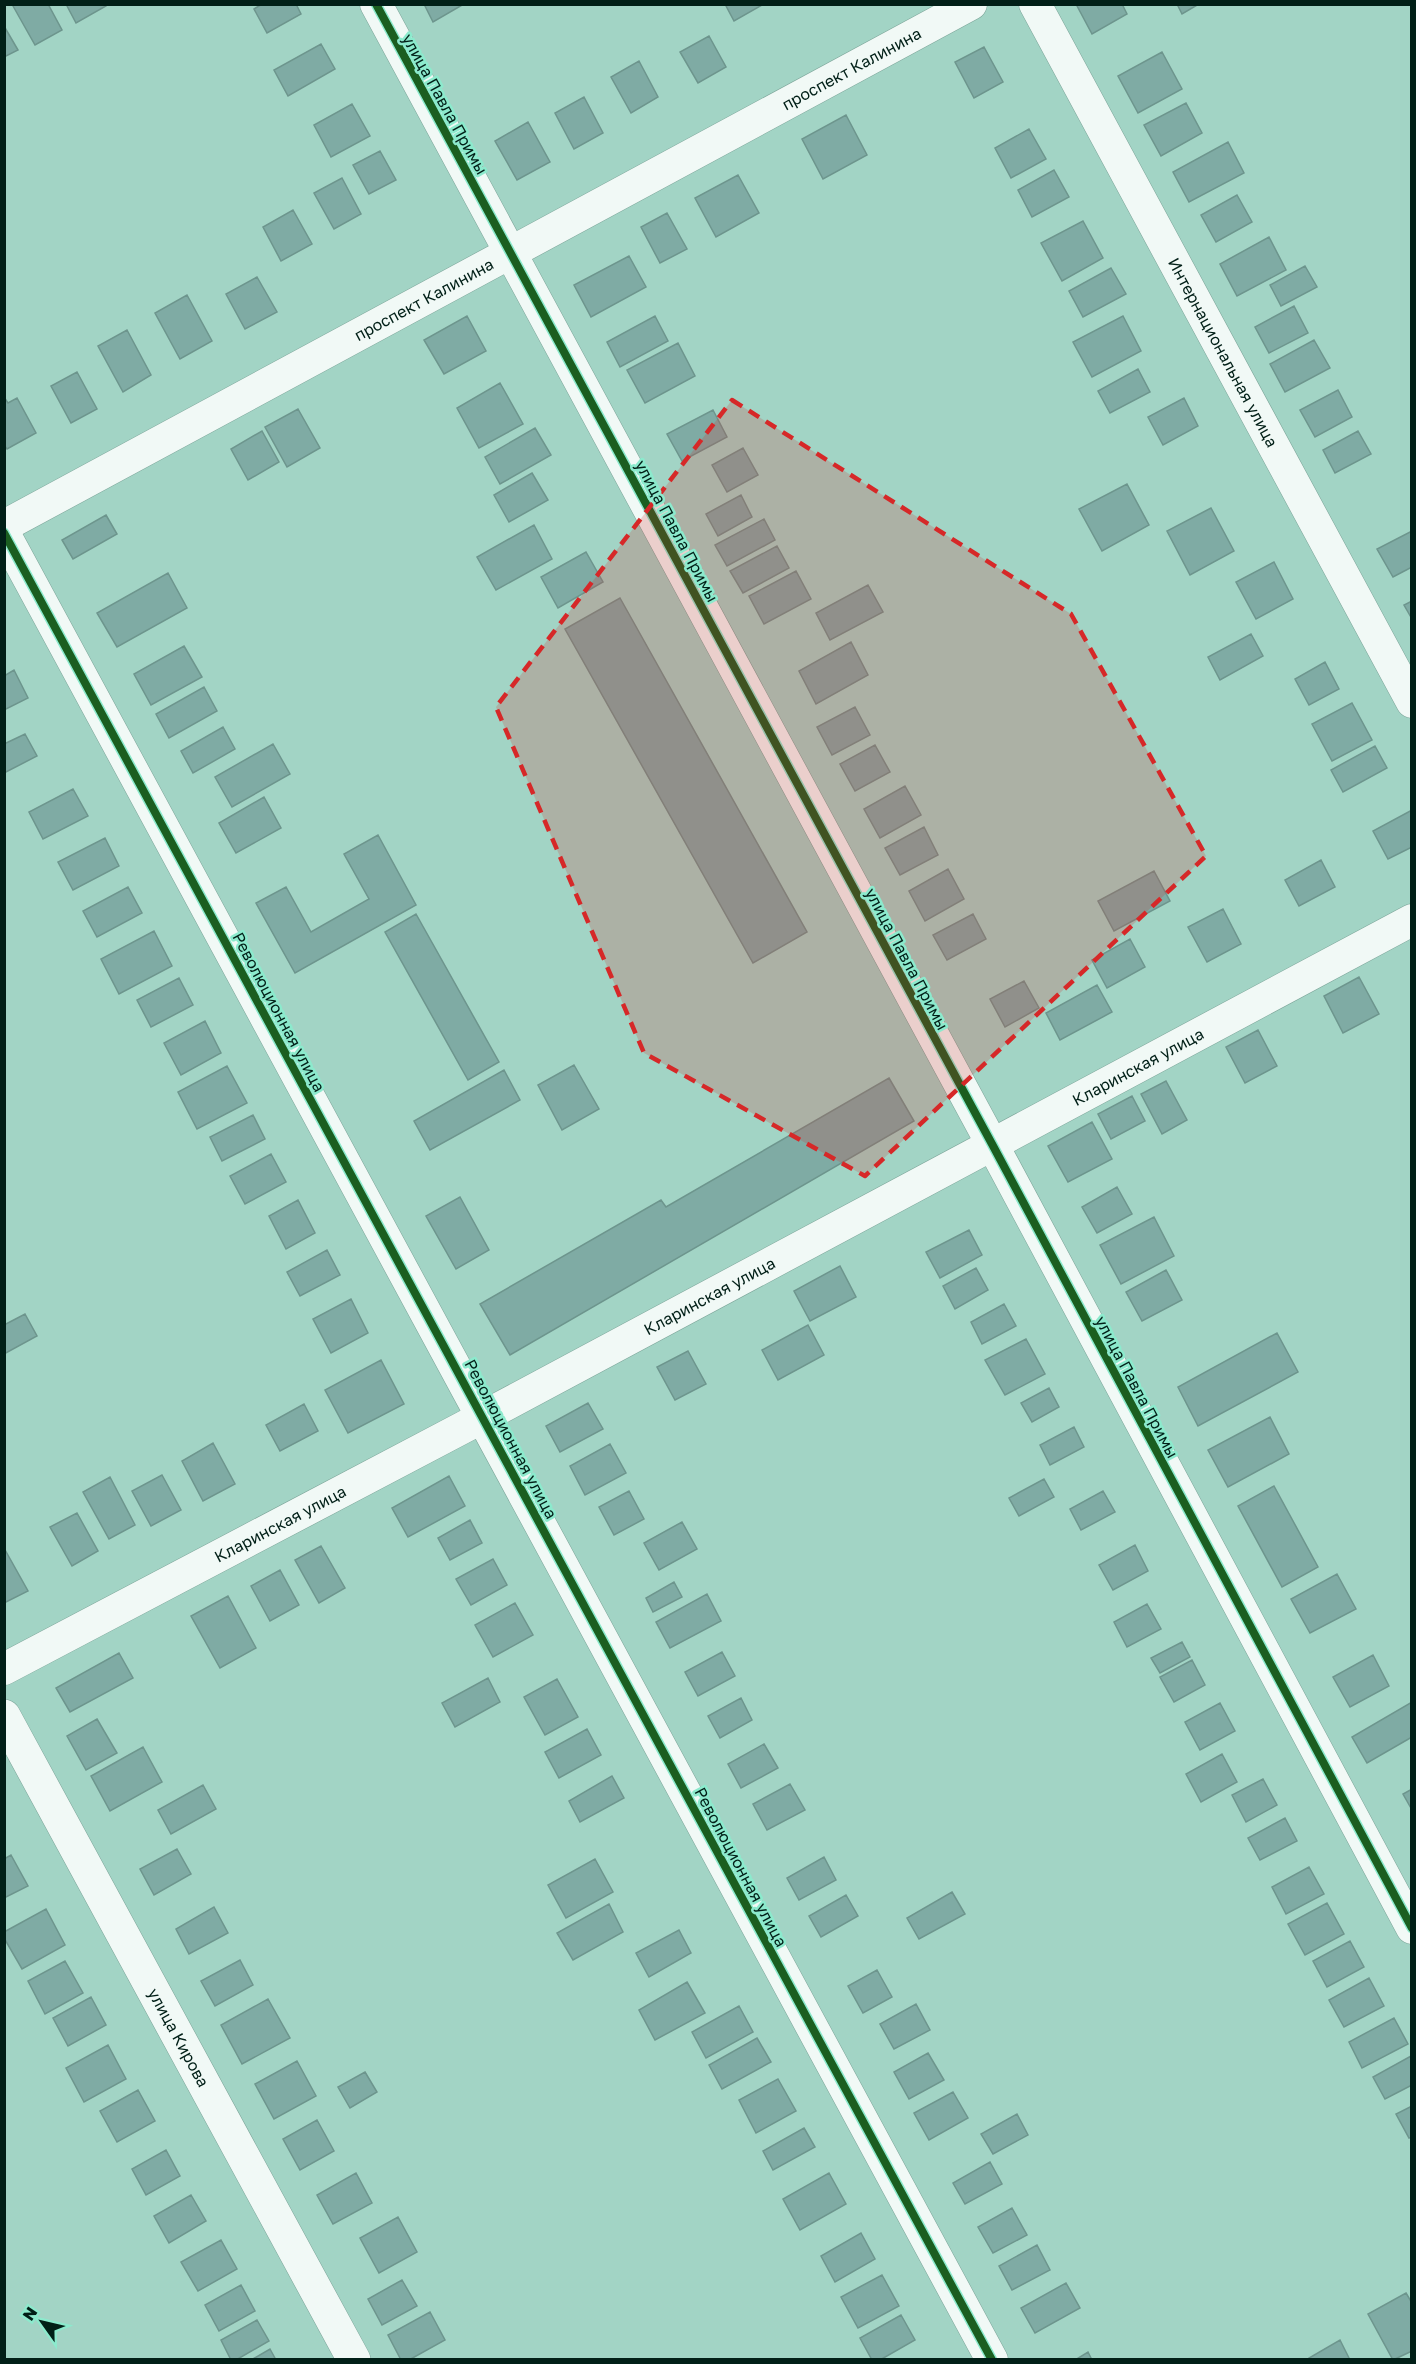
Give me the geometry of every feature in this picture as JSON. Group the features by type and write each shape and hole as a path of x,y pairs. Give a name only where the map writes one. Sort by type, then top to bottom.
{"street":[{"name":"улица Павла Примы","path":"376,4 992,1144 1412,1928"},
{"name":"проспект Калинина","path":"4,526 971,4"},
{"name":"Интернациональная улица","path":"1035,4 1412,702"},
{"name":"Революционная улица","path":"4,533 992,2360"},
{"name":"Кларинская улица","path":"4,1670 483,1417 1412,920"},
{"name":"улица Кирова","path":"4,1716 354,2360"}],"highlighted area":[{"path":"732,400 1071,614 1206,856 865,1176 644,1053 496,707"}],"building":[{"path":"15,4 48,4 62,30 35,45 13,6"},
{"path":"66,4 105,4 106,6 76,23"},
{"path":"262,4 296,4 301,14 267,33 254,9"},
{"path":"424,4 464,4 433,22"},
{"path":"725,4 764,4 734,21"},
{"path":"1076,4 1122,4 1127,14 1092,34"},
{"path":"1177,4 1199,4 1182,14"},
{"path":"4,26 18,50 4,57"},
{"path":"709,36 726,67 698,83 680,52"},
{"path":"321,44 335,69 288,96 274,70"},
{"path":"984,47 1003,82 974,98 955,62"},
{"path":"1162,52 1182,89 1138,113 1118,76"},
{"path":"639,61 658,97 631,113 611,77"},
{"path":"584,97 603,133 574,149 555,113"},
{"path":"1186,103 1202,133 1161,156 1144,125"},
{"path":"352,104 370,136 331,157 314,125"},
{"path":"846,115 867,155 823,179 802,139"},
{"path":"528,122 550,162 517,180 495,141"},
{"path":"1029,129 1046,159 1011,178 995,148"},
{"path":"1228,142 1244,173 1189,202 1173,172"},
{"path":"380,151 396,180 369,194 353,165"},
{"path":"1054,170 1069,197 1032,217 1018,190"},
{"path":"738,175 759,213 716,237 695,198"},
{"path":"342,178 361,214 334,229 314,193"},
{"path":"1237,195 1252,222 1216,242 1201,215"},
{"path":"293,210 312,244 281,261 263,227"},
{"path":"667,213 687,249 660,263 641,227"},
{"path":"1083,221 1103,258 1062,281 1041,243"},
{"path":"1269,237 1286,270 1237,296 1220,264"},
{"path":"629,256 646,287 591,317 574,285"},
{"path":"1305,266 1317,287 1281,306 1270,285"},
{"path":"1111,268 1126,294 1083,317 1069,291"},
{"path":"257,277 277,312 245,329 226,294"},
{"path":"187,295 212,341 180,359 155,313"},
{"path":"1294,306 1308,333 1269,353 1255,327"},
{"path":"467,316 486,351 444,374 424,340"},
{"path":"655,316 668,341 620,367 607,342"},
{"path":"1123,316 1141,351 1092,377 1073,342"},
{"path":"127,330 151,375 123,392 98,346"},
{"path":"1314,340 1330,368 1285,392 1270,364"},
{"path":"678,343 695,376 645,403 627,370"},
{"path":"1138,369 1150,392 1110,413 1098,391"},
{"path":"77,372 97,409 71,423 51,386"},
{"path":"500,383 523,424 479,448 457,408"},
{"path":"1338,390 1352,417 1315,437 1300,410"},
{"path":"4,397 8,403 17,398 36,433 7,449 4,445"},
{"path":"1184,398 1198,426 1163,445 1148,417"},
{"path":"298,409 320,448 287,467 265,427"},
{"path":"713,410 727,437 682,461 667,434"},
{"path":"535,428 551,455 500,484 485,457"},
{"path":"262,431 279,462 248,480 231,449"},
{"path":"1358,431 1371,454 1335,473 1323,450"},
{"path":"743,448 758,475 727,492 712,465"},
{"path":"532,473 548,500 509,522 494,495"},
{"path":"1127,484 1149,525 1102,551 1079,509"},
{"path":"741,495 752,517 718,536 706,514"},
{"path":"1211,508 1234,551 1190,575 1167,531"},
{"path":"106,515 117,534 73,559 62,540"},
{"path":"764,519 775,540 727,566 715,545"},
{"path":"534,525 552,559 496,590 477,557"},
{"path":"1412,531 1412,567 1393,577 1377,549"},
{"path":"777,546 789,568 743,593 730,571"},
{"path":"586,552 603,582 558,608 541,577"},
{"path":"1274,562 1293,599 1256,619 1236,582"},
{"path":"796,571 811,599 764,624 749,596"},
{"path":"168,573 187,608 117,647 97,613"},
{"path":"868,585 883,612 830,640 816,613"},
{"path":"620,598 807,932 753,963 565,629"},
{"path":"1412,601 1412,619 1404,605"},
{"path":"1251,634 1263,656 1220,680 1208,657"},
{"path":"851,642 868,675 816,704 799,671"},
{"path":"184,646 202,677 151,705 134,674"},
{"path":"1325,662 1339,689 1309,705 1295,679"},
{"path":"14,670 28,698 4,710 4,676"},
{"path":"204,687 217,711 169,738 156,714"},
{"path":"1352,703 1372,740 1332,761 1312,724"},
{"path":"855,707 870,735 832,755 817,727"},
{"path":"223,727 235,749 193,773 181,751"},
{"path":"25,734 37,756 4,773 4,744"},
{"path":"273,744 290,774 232,807 215,777"},
{"path":"875,745 890,772 855,791 840,764"},
{"path":"1375,746 1387,768 1343,792 1331,770"},
{"path":"905,786 921,815 880,838 864,809"},
{"path":"73,789 88,816 43,839 29,812"},
{"path":"264,797 281,828 236,853 219,823"},
{"path":"1412,810 1412,847 1388,859 1373,831"},
{"path":"924,827 938,855 900,875 885,848"},
{"path":"378,835 416,905 295,973 256,903 286,887 311,932 369,899 344,854"},
{"path":"105,838 119,866 73,890 58,862"},
{"path":"1321,860 1335,887 1299,906 1285,880"},
{"path":"948,869 964,899 925,921 909,891"},
{"path":"1154,871 1170,901 1114,931 1098,901"},
{"path":"128,887 142,913 97,937 83,911"},
{"path":"1223,909 1241,944 1207,962 1188,927"},
{"path":"416,914 499,1062 468,1080 385,932"},
{"path":"973,914 986,939 947,960 933,935"},
{"path":"154,931 172,966 119,994 101,959"},
{"path":"1130,939 1145,967 1107,988 1092,960"},
{"path":"1359,977 1379,1014 1343,1033 1324,996"},
{"path":"179,978 193,1005 151,1027 137,1000"},
{"path":"1024,981 1039,1008 1005,1027 990,999"},
{"path":"1097,985 1112,1012 1060,1040 1046,1013"},
{"path":"205,1021 221,1053 181,1075 164,1043"},
{"path":"1258,1030 1277,1066 1245,1083 1226,1047"},
{"path":"574,1065 599,1109 562,1130 538,1085"},
{"path":"227,1066 247,1103 197,1129 178,1092"},
{"path":"504,1070 520,1100 430,1150 414,1121"},
{"path":"889,1078 914,1121 510,1355 480,1304 661,1200 666,1207"},
{"path":"1166,1081 1187,1120 1162,1134 1141,1094"},
{"path":"1132,1096 1145,1121 1111,1139 1098,1114"},
{"path":"253,1115 265,1139 222,1161 210,1137"},
{"path":"1092,1122 1112,1159 1068,1182 1048,1146"},
{"path":"271,1154 286,1182 245,1204 230,1176"},
{"path":"1117,1187 1132,1214 1097,1233 1082,1207"},
{"path":"460,1197 489,1250 456,1269 426,1216"},
{"path":"298,1200 315,1233 286,1249 269,1216"},
{"path":"1154,1217 1174,1256 1121,1284 1100,1245"},
{"path":"969,1230 982,1255 940,1278 926,1252"},
{"path":"327,1250 340,1275 300,1296 287,1272"},
{"path":"840,1266 856,1297 810,1321 794,1291"},
{"path":"976,1268 988,1290 955,1309 943,1286"},
{"path":"1166,1270 1182,1300 1142,1321 1126,1292"},
{"path":"351,1299 368,1333 331,1353 313,1319"},
{"path":"1004,1304 1016,1326 982,1344 971,1322"},
{"path":"25,1314 37,1336 4,1354 4,1325"},
{"path":"808,1325 824,1355 778,1380 762,1350"},
{"path":"1277,1333 1298,1372 1198,1426 1178,1387"},
{"path":"1026,1339 1045,1374 1005,1395 985,1360"},
{"path":"688,1351 706,1384 675,1400 657,1367"},
{"path":"381,1360 404,1404 348,1433 325,1390"},
{"path":"1049,1388 1059,1407 1032,1422 1021,1403"},
{"path":"588,1403 603,1429 560,1452 546,1426"},
{"path":"304,1404 318,1431 280,1451 266,1425"},
{"path":"1270,1417 1289,1454 1228,1487 1208,1450"},
{"path":"1074,1427 1084,1447 1050,1465 1040,1445"},
{"path":"213,1443 235,1484 203,1501 182,1461"},
{"path":"610,1444 626,1473 585,1495 570,1466"},
{"path":"162,1475 181,1510 151,1526 132,1491"},
{"path":"449,1476 465,1506 408,1537 392,1508"},
{"path":"110,1477 135,1525 109,1539 83,1492"},
{"path":"1044,1479 1054,1497 1019,1516 1009,1498"},
{"path":"1274,1486 1318,1567 1282,1587 1238,1506"},
{"path":"629,1491 644,1519 614,1535 599,1507"},
{"path":"1103,1491 1115,1512 1081,1530 1070,1509"},
{"path":"77,1513 98,1551 72,1566 50,1527"},
{"path":"470,1520 482,1543 450,1560 438,1538"},
{"path":"682,1522 697,1549 659,1570 644,1543"},
{"path":"1135,1545 1148,1571 1113,1590 1099,1565"},
{"path":"321,1546 345,1588 319,1603 295,1560"},
{"path":"4,1548 28,1591 4,1603"},
{"path":"493,1559 507,1585 471,1605 456,1579"},
{"path":"280,1570 299,1605 270,1621 251,1586"},
{"path":"1337,1574 1356,1609 1310,1633 1291,1599"},
{"path":"674,1582 682,1597 653,1612 646,1598"},
{"path":"707,1594 721,1621 670,1648 656,1622"},
{"path":"228,1596 256,1648 220,1668 191,1616"},
{"path":"515,1603 533,1635 493,1657 475,1625"},
{"path":"1147,1604 1161,1629 1127,1647 1114,1622"},
{"path":"1182,1642 1190,1657 1160,1673 1151,1658"},
{"path":"722,1652 735,1676 698,1696 685,1672"},
{"path":"119,1653 133,1678 70,1712 56,1688"},
{"path":"1373,1655 1389,1686 1350,1707 1333,1677"},
{"path":"1192,1660 1205,1685 1174,1702 1160,1677"},
{"path":"488,1678 500,1702 455,1727 442,1703"},
{"path":"557,1679 578,1717 545,1735 524,1697"},
{"path":"741,1698 752,1720 720,1738 708,1716"},
{"path":"1412,1702 1412,1737 1367,1763 1352,1737"},
{"path":"1220,1703 1235,1731 1200,1750 1185,1722"},
{"path":"97,1719 117,1753 86,1770 67,1736"},
{"path":"587,1729 601,1755 559,1778 545,1752"},
{"path":"764,1744 778,1768 741,1788 728,1764"},
{"path":"143,1747 162,1782 110,1811 91,1776"},
{"path":"1222,1754 1237,1782 1201,1802 1186,1774"},
{"path":"612,1776 624,1798 580,1822 569,1801"},
{"path":"1263,1779 1277,1805 1246,1822 1232,1795"},
{"path":"790,1784 805,1810 767,1830 753,1804"},
{"path":"203,1785 216,1809 171,1834 158,1810"},
{"path":"1412,1789 1412,1810 1403,1794"},
{"path":"1285,1818 1297,1841 1260,1860 1248,1838"},
{"path":"177,1849 191,1874 154,1895 140,1869"},
{"path":"11,1855 28,1886 4,1898 4,1859"},
{"path":"824,1857 836,1880 799,1900 787,1878"},
{"path":"595,1859 613,1892 566,1918 548,1885"},
{"path":"1309,1867 1324,1894 1286,1914 1272,1887"},
{"path":"952,1892 965,1914 919,1939 907,1918"},
{"path":"846,1895 858,1916 821,1937 809,1916"},
{"path":"1327,1903 1344,1934 1305,1955 1288,1924"},
{"path":"609,1904 623,1932 573,1960 557,1933"},
{"path":"214,1907 228,1933 189,1954 176,1929"},
{"path":"46,1909 65,1945 22,1969 4,1938 4,1932"},
{"path":"679,1930 691,1953 649,1977 636,1953"},
{"path":"1350,1941 1364,1967 1327,1987 1313,1961"},
{"path":"240,1960 253,1985 215,2006 201,1981"},
{"path":"65,1961 83,1993 45,2014 28,1981"},
{"path":"877,1970 892,1997 863,2013 848,1986"},
{"path":"1369,1978 1384,2006 1344,2027 1329,2000"},
{"path":"687,1982 705,2013 655,2040 639,2010"},
{"path":"91,1997 106,2025 68,2046 53,2018"},
{"path":"268,1999 290,2038 242,2064 221,2025"},
{"path":"916,2004 930,2030 894,2049 880,2024"},
{"path":"739,2006 753,2032 706,2058 692,2032"},
{"path":"1394,2018 1408,2044 1362,2068 1349,2042"},
{"path":"757,2038 771,2062 722,2089 709,2065"},
{"path":"108,2045 126,2079 84,2102 66,2068"},
{"path":"928,2053 944,2080 909,2099 894,2072"},
{"path":"1411,2056 1412,2085 1385,2099 1373,2077"},
{"path":"297,2061 316,2096 274,2119 255,2084"},
{"path":"365,2072 377,2092 350,2108 338,2087"},
{"path":"778,2079 796,2111 756,2133 739,2100"},
{"path":"138,2090 155,2121 117,2142 100,2111"},
{"path":"953,2092 968,2118 929,2140 914,2113"},
{"path":"1412,2106 1412,2137 1409,2138 1396,2114"},
{"path":"1017,2114 1028,2135 993,2154 981,2134"},
{"path":"317,2120 334,2151 300,2170 283,2139"},
{"path":"804,2128 815,2147 773,2170 763,2151"},
{"path":"166,2150 180,2176 146,2195 132,2169"},
{"path":"990,2162 1002,2184 965,2204 953,2183"},
{"path":"356,2173 372,2203 333,2224 317,2195"},
{"path":"829,2173 846,2204 800,2230 783,2199"},
{"path":"191,2195 206,2221 169,2243 154,2216"},
{"path":"1012,2208 1027,2235 993,2253 978,2227"},
{"path":"398,2217 417,2252 379,2273 360,2238"},
{"path":"861,2233 875,2259 835,2282 821,2256"},
{"path":"221,2240 237,2269 198,2291 181,2262"},
{"path":"1037,2245 1050,2270 1012,2290 999,2266"},
{"path":"882,2275 899,2306 858,2328 841,2297"},
{"path":"402,2280 417,2306 382,2325 368,2299"},
{"path":"1066,2283 1080,2308 1035,2333 1021,2308"},
{"path":"241,2285 255,2311 219,2331 205,2305"},
{"path":"1406,2293 1412,2303 1412,2351 1393,2360 1368,2314"},
{"path":"430,2312 445,2340 409,2360 401,2360 388,2335"},
{"path":"901,2315 915,2340 880,2360 872,2360 860,2338"},
{"path":"257,2320 269,2341 236,2360 231,2360 221,2340"},
{"path":"1340,2340 1350,2360 1310,2360 1309,2358"},
{"path":"270,2349 276,2360 251,2360"},
{"path":"1088,2352 1092,2360 1075,2360"}],"cycle path":[{"path":"376,4 992,1144 1412,1928"},
{"path":"4,533 992,2360"}]}
